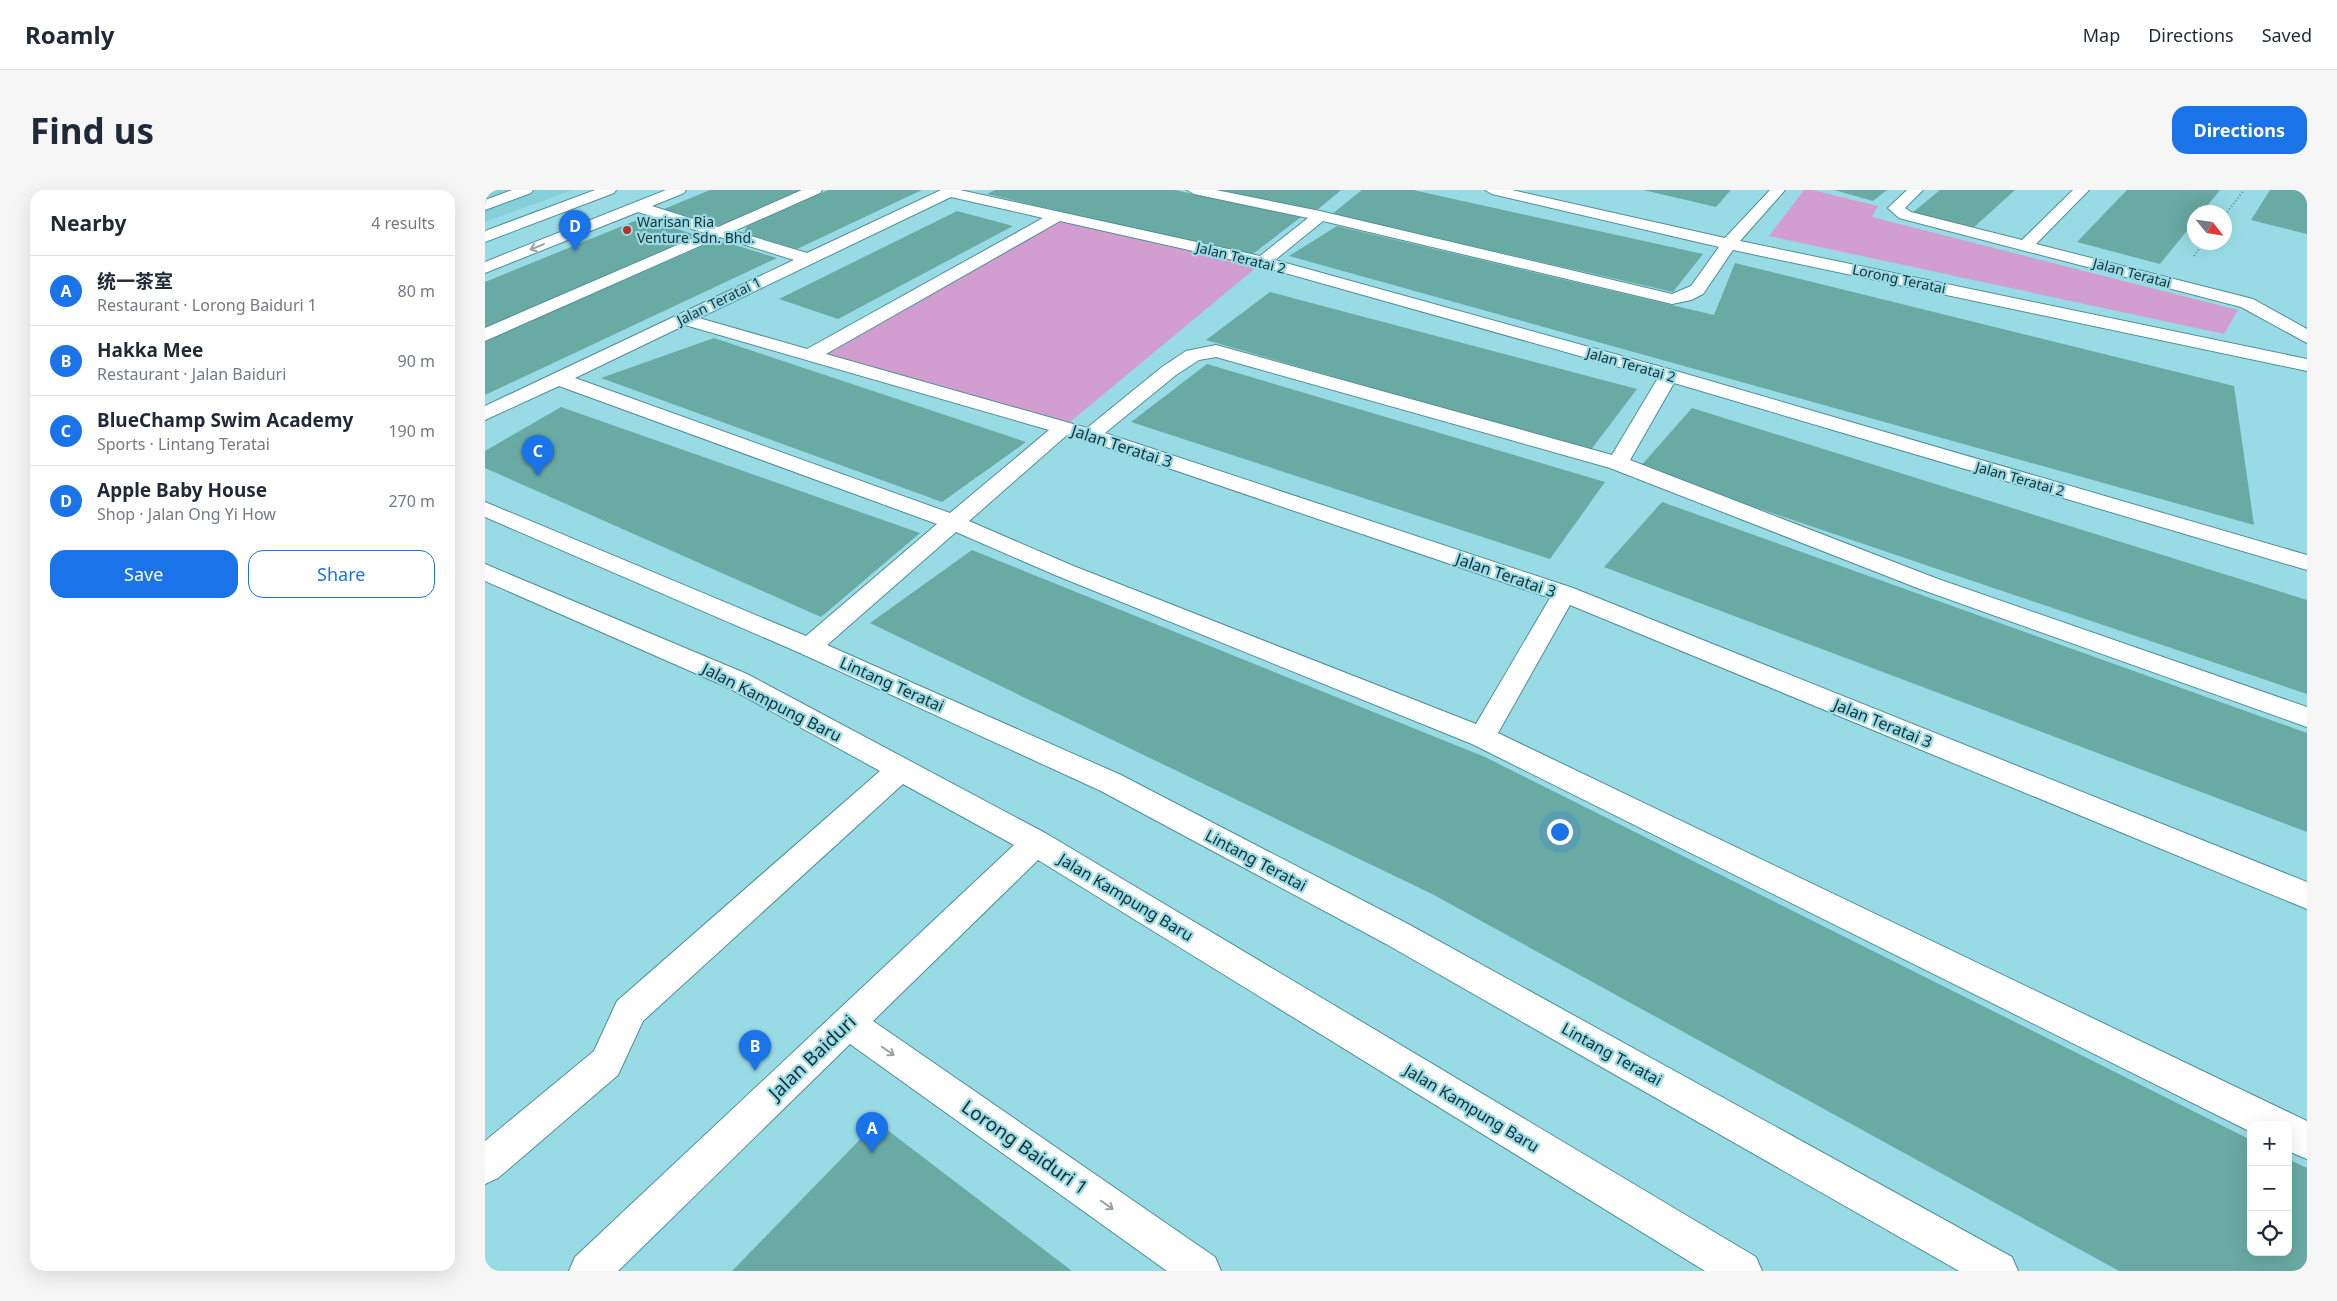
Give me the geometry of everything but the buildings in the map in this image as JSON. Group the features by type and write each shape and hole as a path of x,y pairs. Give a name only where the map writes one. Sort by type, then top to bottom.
{"street":[{"path":"485,205 526,190"},
{"path":"485,237 609,190"},
{"path":"485,268 679,190"},
{"path":"485,334 815,190"},
{"path":"1194,190 1320,216 1672,299 1685,296 1697,290 1729,244 1779,190"},
{"name":"Lorong Teratai","path":"1493,190 1729,244 2306,368"},
{"name":"Jalan Teratai","path":"1916,190 1896,208 1905,215 2247,303 2307,337 2306,368"},
{"path":"2026,245 2082,190"},
{"name":"Jalan Teratai 2","path":"951,191 1263,262 1669,375 2307,563"},
{"name":"Jalan Teratai 1","path":"485,414 951,191"},
{"path":"637,207 808,259"},
{"path":"810,355 1058,216"},
{"path":"1263,262 1320,216"},
{"name":"Jalan Teratai 3","path":"683,319 1090,435 1564,594 2307,896"},
{"path":"1090,435 1169,371 1193,355 1216,351 1618,463 1929,584 2307,716"},
{"path":"1618,463 1669,375"},
{"path":"559,379 953,522 1063,570 1482,737 2267,1121"},
{"path":"809,647 1064,427"},
{"name":"Lintang Teratai","path":"485,509 809,647 1120,788 1397,934 1998,1271"},
{"name":"Jalan Kampung Baru","path":"485,572 738,680 1036,843 1741,1271"},
{"path":"1482,737 1564,594"},
{"path":"485,1165 606,1063 620,1036 629,1012 901,770"},
{"name":"Jalan Baiduri","path":"589,1271 1036,843"},
{"name":"Lorong Baiduri 1","path":"848,1023 1201,1271"},
{"path":"2292,1133 2307,1141"}],"path":[{"path":"2232,206 2245,190"}],"shaded area":[{"path":"485,190 572,190 485,222"},
{"path":"1804,190 1812,190 1878,206 1872,217 2238,310 2224,334 1769,236"},
{"path":"1058,216 1263,262 1064,427 816,351"}],"place":[{"name":"Warisan Ria Venture Sdn. Bhd.","path":"627,230"},
{"name":"Apple Baby House","path":"575,251"},
{"name":"BlueChamp Swim Academy","path":"538,476"},
{"name":"Hakka Mee","path":"755,1071"},
{"name":"统一茶室","path":"872,1153"}]}
